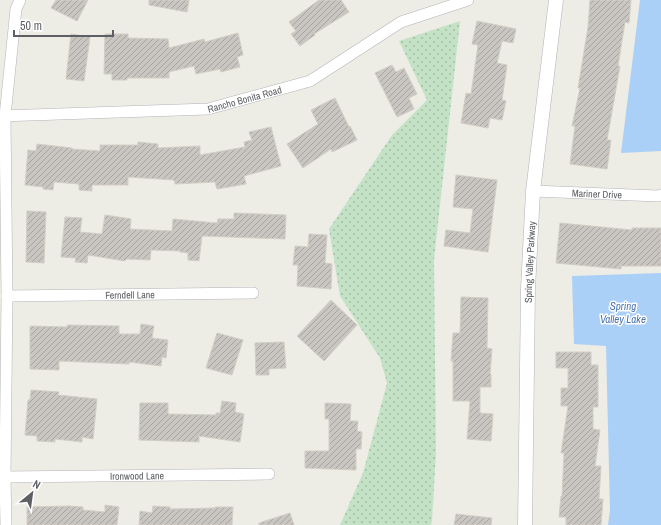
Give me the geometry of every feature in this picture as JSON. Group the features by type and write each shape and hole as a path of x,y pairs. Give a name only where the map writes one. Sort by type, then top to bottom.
{"street":[{"path":"6,525 5,477 7,296 3,116 16,9 20,0"},
{"name":"Rancho Bonita Road","path":"3,116 208,109 310,81 401,22 468,0"},
{"name":"Spring Valley Parkway","path":"525,525 528,289 533,191 556,0"},
{"name":"Mariner Drive","path":"533,191 661,195"},
{"name":"Ferndell Lane","path":"7,296 253,293"},
{"name":"Ironwood Lane","path":"5,477 269,474"}],"green space":[{"path":"460,21 434,260 436,452 432,521 431,525 340,525 363,473 387,383 380,358 340,296 329,229 392,135 427,100 399,41"}],"water":[{"path":"640,0 661,0 661,151 621,153"},
{"name":"Spring Valley Lake","path":"661,273 661,525 608,525 610,510 606,346 574,344 572,276"}],"building":[{"path":"56,0 88,0 77,21 51,8"},
{"path":"149,0 189,0 187,12 149,5"},
{"path":"319,0 341,0 349,12 314,34 315,35 300,46 291,34 296,31 289,22"},
{"path":"590,0 631,0 629,23 625,22 618,66 620,66 607,140 611,140 607,169 570,164 575,126 572,126 580,88 578,88 588,27"},
{"path":"477,21 516,29 513,43 502,41 497,63 507,65 502,100 506,101 502,120 490,118 488,128 461,123 466,93 471,94 478,45 472,44"},
{"path":"238,33 243,55 237,57 240,67 221,72 220,69 196,74 194,66 169,72 169,78 127,78 127,80 112,80 112,74 104,74 105,34 128,34 128,38 168,39 169,48 204,39 205,42"},
{"path":"71,34 90,37 84,81 66,79"},
{"path":"392,65 396,72 404,68 417,94 409,98 414,109 397,117 375,73"},
{"path":"335,98 357,140 332,152 331,149 303,168 287,144 318,124 311,110"},
{"path":"271,127 281,166 244,176 246,184 217,189 215,182 175,184 174,180 128,177 128,185 92,185 92,191 79,190 79,184 54,182 53,190 25,185 28,150 36,151 37,144 100,151 100,145 138,145 138,142 158,144 158,148 200,146 200,155 245,147 244,142 252,140 249,132"},
{"path":"456,175 497,180 488,252 444,246 446,230 470,233 473,209 453,207"},
{"path":"27,211 46,212 44,263 26,262"},
{"path":"234,213 286,215 285,239 202,236 199,261 188,260 188,253 180,251 151,250 150,260 126,259 125,261 88,255 87,263 75,262 76,258 61,257 65,217 82,218 80,232 102,234 105,215 131,219 130,229 172,231 173,219 217,223 218,219 234,219"},
{"path":"560,223 632,230 632,228 661,228 661,266 621,266 621,269 556,263"},
{"path":"309,234 327,235 325,263 332,264 331,289 297,286 298,265 293,265 295,246 308,247"},
{"path":"461,297 488,298 487,348 492,349 490,374 491,387 480,387 480,413 493,414 491,441 467,439 470,401 453,401 453,361 451,361 453,333 460,333"},
{"path":"331,300 357,325 324,361 297,336"},
{"path":"141,324 154,326 152,338 168,340 166,358 162,357 161,366 129,362 129,364 59,361 59,370 30,369 30,326 119,326 119,334 140,334"},
{"path":"217,333 243,340 232,375 206,368"},
{"path":"284,342 286,368 269,369 269,375 256,375 255,343"},
{"path":"556,352 591,352 591,365 598,365 598,407 593,407 593,429 600,430 595,466 601,466 599,499 603,499 601,525 566,525 566,517 559,517 562,496 564,453 561,453 568,406 561,406 561,388 568,388 568,368 556,368"},
{"path":"31,390 59,392 58,395 97,399 93,439 82,437 82,442 55,439 55,442 37,441 37,436 25,435 28,400 30,400"},
{"path":"222,401 236,403 235,412 244,414 240,442 199,436 199,442 139,440 140,403 168,403 168,414 216,415 216,413 220,413"},
{"path":"325,403 351,404 350,421 358,421 357,431 362,432 361,449 356,449 356,470 305,468 305,451 329,451 329,419 325,419"},
{"path":"105,505 119,507 117,525 27,525 27,507 69,506 83,507 83,510 105,512"},
{"path":"153,506 170,507 170,509 233,507 232,525 139,525 140,511 152,513"},
{"path":"290,513 294,525 259,525 259,523"},
{"path":"456,514 492,518 491,525 454,525"}]}
